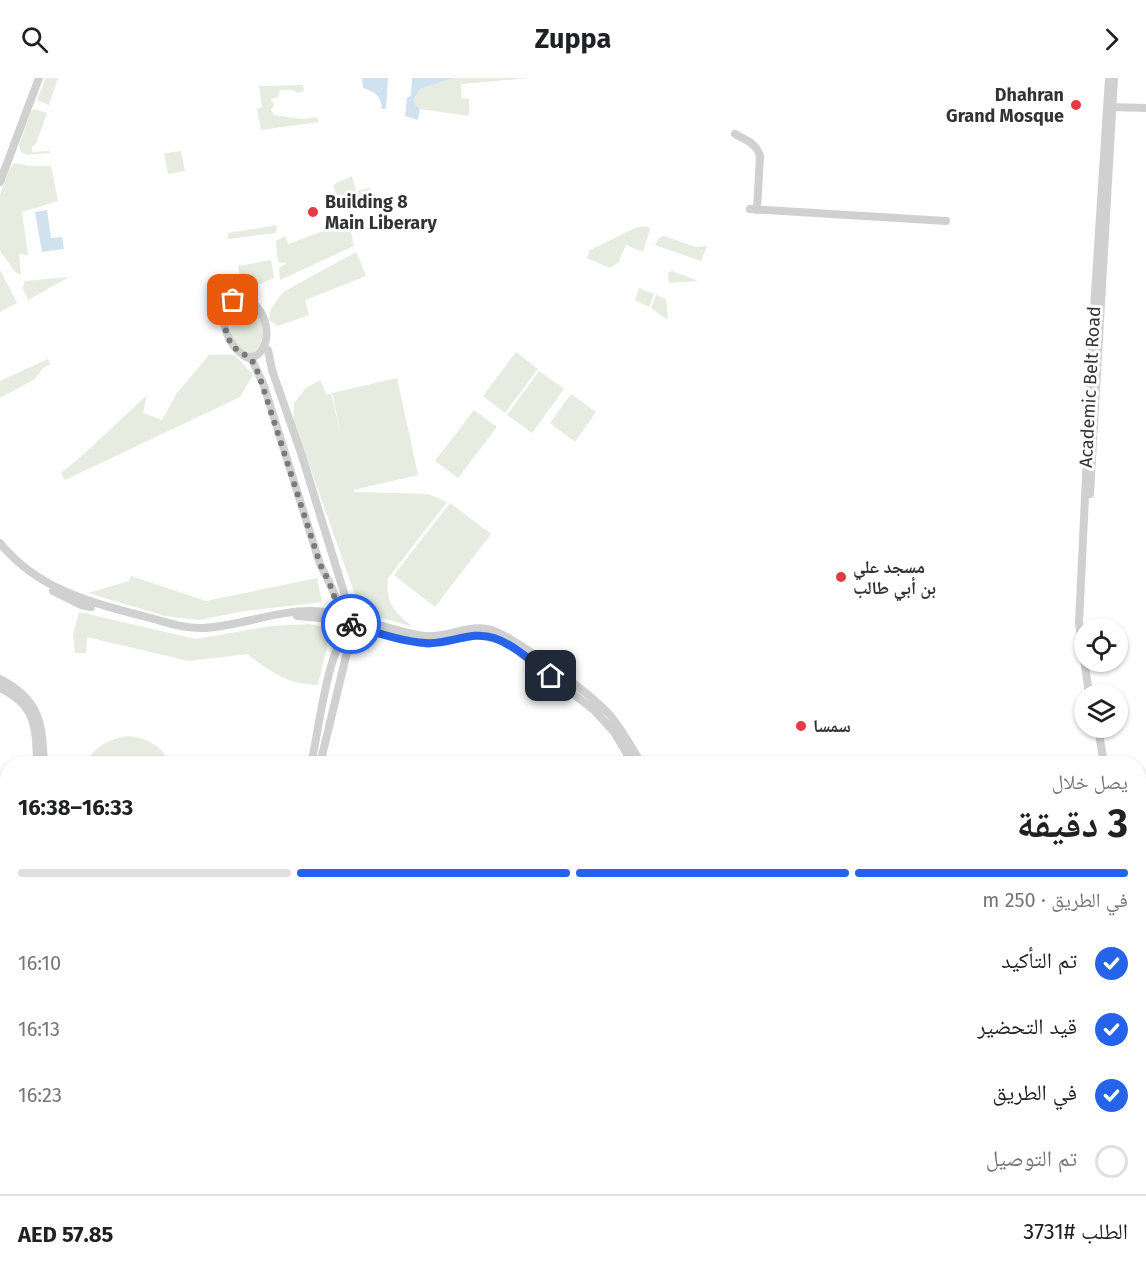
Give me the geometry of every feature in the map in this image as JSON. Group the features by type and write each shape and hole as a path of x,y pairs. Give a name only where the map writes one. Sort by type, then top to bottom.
{"street":[{"path":"0,170 35,78"},
{"path":"0,182 39,78"},
{"name":"Academic Belt Road","path":"1083,618 1110,107 1109,78"},
{"name":"Academic Belt Road","path":"1089,684 1078,623 1094,298 1114,78"},
{"path":"1110,107 1146,108"},
{"path":"735,134 753,143 760,156 754,209 946,221"},
{"path":"243,355 251,357 257,355 263,348 266,336 263,316 253,302 242,297 233,300 228,308 225,315 225,326 232,346 243,355 252,360 259,375 320,564 346,620 333,660 312,756"},
{"path":"263,348 268,350 272,370 346,596 349,644 322,756"},
{"path":"288,461 296,466 301,463 302,456"},
{"path":"0,543 28,569 62,591 104,606 176,625 208,627 270,615 312,611 424,636 475,628 488,629 505,635 523,646 600,706 613,720 637,756"},
{"path":"0,550 20,569 58,595 81,605 196,632 293,616 346,620 370,631 428,644 478,635 500,640 594,710 614,732 628,756"},
{"path":"0,679 21,692 37,713 43,732 44,756"},
{"path":"0,687 16,696 28,711 35,727 37,756"},
{"path":"1097,738 1100,756"}],"shaded area":[{"path":"46,78 58,78 49,105 37,100"},
{"path":"454,78 531,78 461,84 461,98 469,99 469,116 420,109 415,104 414,99 420,89"},
{"path":"303,85 304,91 298,93 292,90 280,90 278,97 271,99 274,105 271,110 274,115 303,119 316,117 319,122 261,130 257,109 262,107 259,86"},
{"path":"34,109 47,113 32,152 49,151 50,153 28,155 21,152 19,145 31,111"},
{"path":"181,151 185,171 168,174 164,153"},
{"path":"14,163 51,166 58,201 22,212 28,255 19,254 21,275 15,272 0,251 0,195"},
{"path":"352,176 356,191 370,188 371,193 340,206 333,185"},
{"path":"349,224 354,246 280,280 279,268 287,263 278,262 276,241 285,236 288,244 337,226"},
{"path":"277,225 276,233 228,239 228,233"},
{"path":"637,227 649,227 650,230 643,252 626,245 618,263 610,268 587,258 590,250"},
{"path":"664,236 696,247 707,246 701,261 655,245 659,238"},
{"path":"356,252 366,276 305,300 309,315 278,326 269,320 271,309 283,292"},
{"path":"271,260 274,278 243,291 238,266"},
{"path":"0,270 17,303 0,312"},
{"path":"672,271 697,281 669,283 668,273"},
{"path":"69,277 28,300 23,288 25,281"},
{"path":"639,288 654,294 649,307 635,300"},
{"path":"656,295 666,299 668,320 651,308"},
{"path":"244,301 256,311 262,325 262,340 253,353 238,347 229,324 232,309"},
{"path":"516,352 538,369 505,413 483,396"},
{"path":"209,355 235,355 253,375 240,397 65,480 61,473 147,395 143,413 162,420 177,393"},
{"path":"48,359 51,364 43,368 35,379 0,398 0,381"},
{"path":"539,371 564,389 532,433 507,415"},
{"path":"397,378 418,475 353,490 355,492 428,494 447,502 388,578 388,594 392,606 413,627 369,614 358,603 294,422 294,403 306,388 320,380 326,394 331,394 342,439 332,393"},
{"path":"571,394 596,412 575,442 550,423"},
{"path":"474,410 497,427 458,478 435,461"},
{"path":"450,503 491,534 435,607 394,575"},
{"path":"131,576 206,601 317,578 322,602 245,611 199,620 165,616 88,593 129,581"},
{"path":"79,612 196,639 270,626 310,624 331,629 318,685 297,682 280,676 247,654 188,661 87,637 86,653 75,653 73,634"},
{"path":"128,736 142,739 153,744 166,756 91,756 103,744"}],"water":[{"path":"362,78 388,78 386,109 382,109 377,95 363,88"},
{"path":"412,78 454,78 420,89 414,99 420,109 418,120 405,116 407,98 411,95"},
{"path":"47,210 51,238 62,237 64,249 42,252 35,212"}],"way so far":[{"path":"233,300 225,315 226,333 232,346 252,360 264,386 320,564 343,621 351,624"}],"place":[{"name":"Dhahran Grand Mosque","path":"1076,105"},
{"name":"Building 8 Main Liberary","path":"313,212"},
{"name":"مسجد علي بن أبي طالب","path":"841,577"},
{"name":"سمسا","path":"801,726"}],"route":[{"path":"351,624 370,631 428,644 478,635 492,637 506,643 551,676"}]}
